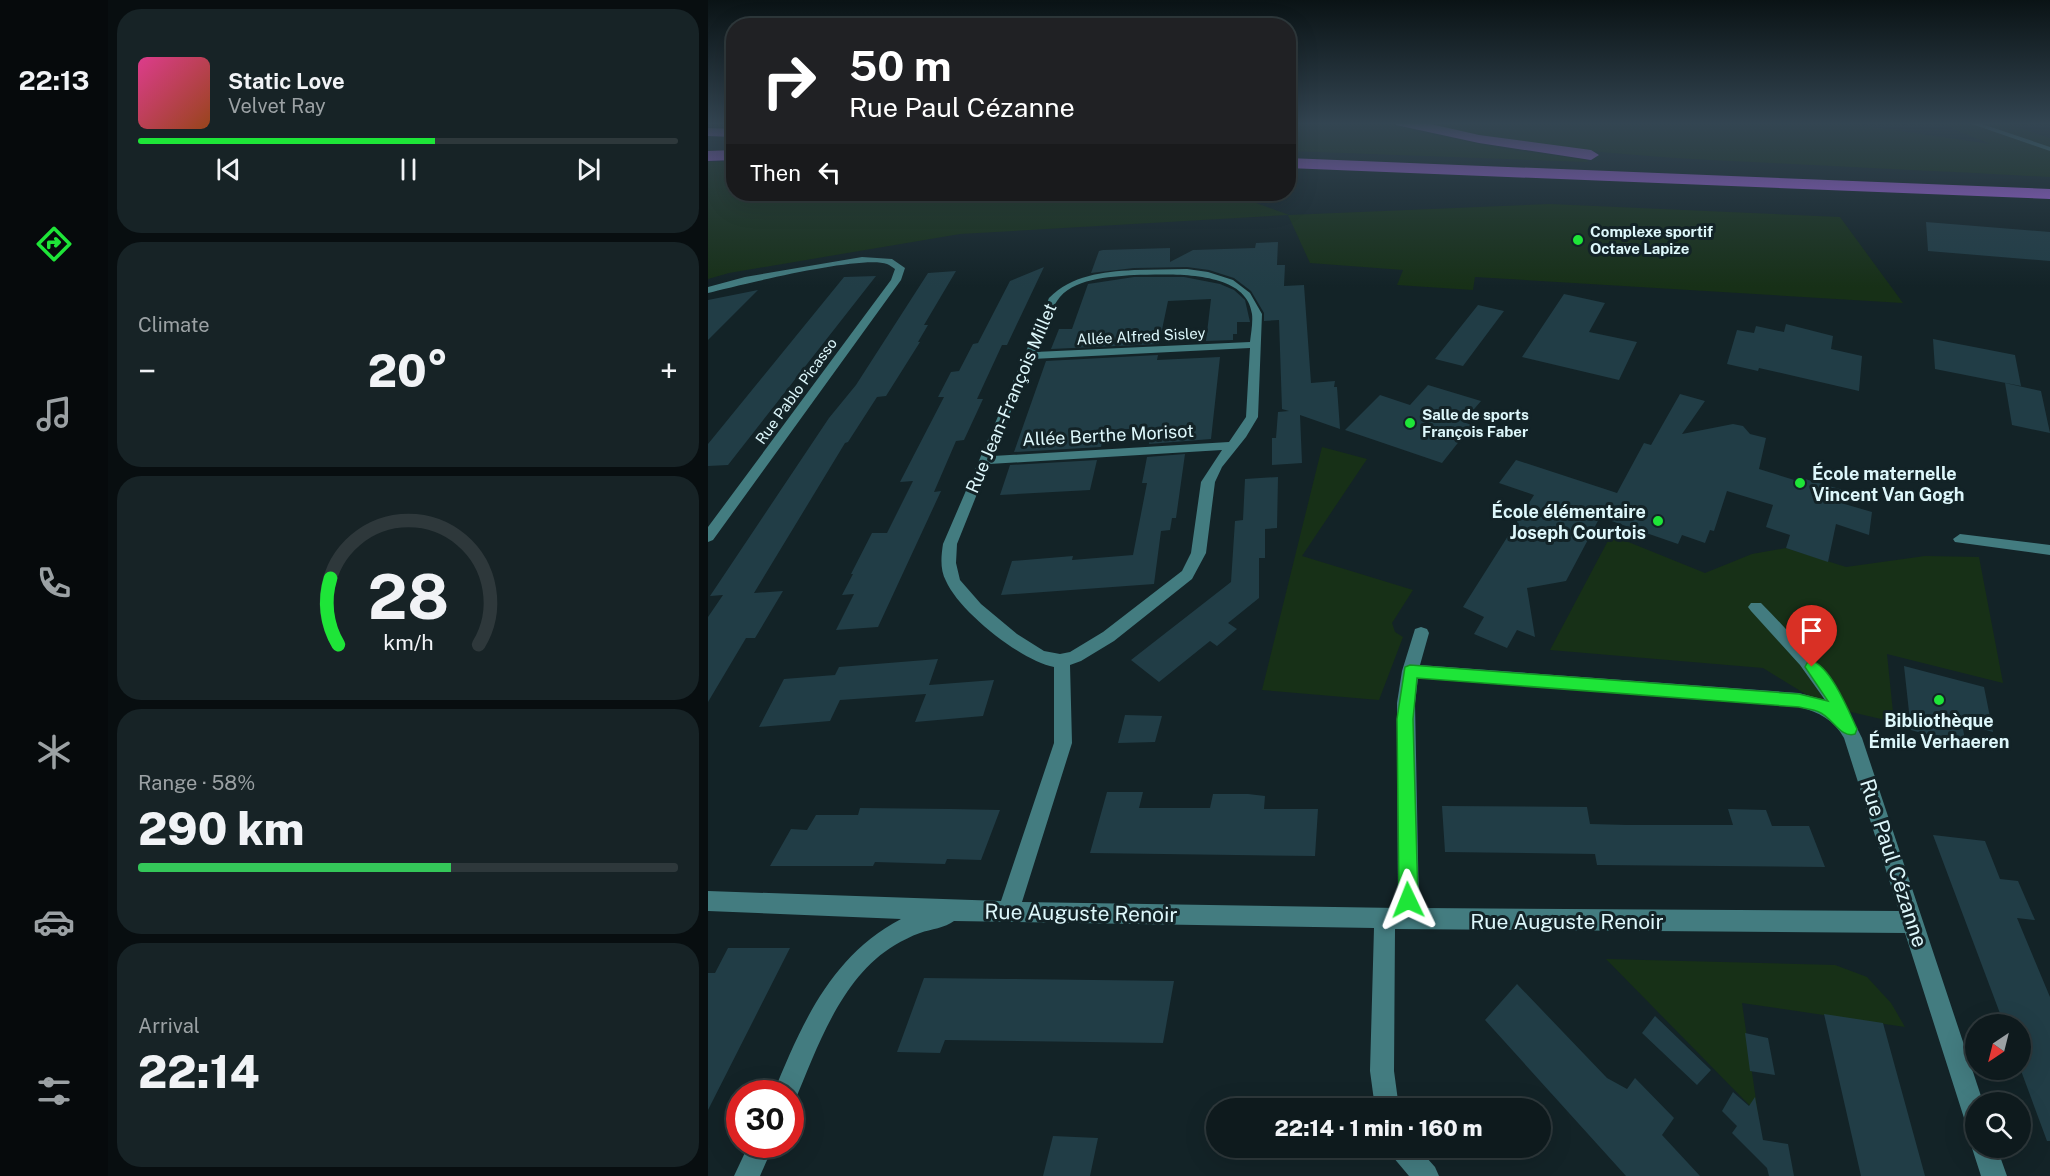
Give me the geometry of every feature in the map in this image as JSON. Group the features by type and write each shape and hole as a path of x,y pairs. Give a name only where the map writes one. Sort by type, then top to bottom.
{"highway":[{"path":"1518,177 1808,183"},
{"path":"1649,177 2050,194"},
{"path":"1882,177 2050,183"},
{"path":"1923,177 1994,181"}],"street":[{"name":"Rue Pablo Picasso","path":"708,290 738,281 853,261 876,260 894,263 900,268 899,275 708,537"},
{"name":"Rue Jean-François Millet","path":"1195,272 1223,278 1238,288 1255,306 1256,345 1253,411 1246,429 1219,462 1209,480 1199,557 1192,569 1177,583 1092,648 1062,661 1044,658 1024,648 964,597 953,581 948,561 950,543 1028,356 1057,293 1086,279 1121,275 1195,272"},
{"name":"Allée Alfred Sisley","path":"1028,356 1256,345"},
{"name":"Allée Berthe Morisot","path":"985,460 1233,446"},
{"path":"1960,539 2050,550"},
{"path":"1756,607 1823,680 1837,702 1849,729"},
{"path":"1409,920 1405,719 1410,671 1420,633"},
{"path":"1008,912 1063,743 1062,661"},
{"name":"Rue Paul Cézanne","path":"1410,671 1799,700 1825,706 1849,729 1968,1092"},
{"path":"708,901 825,903 969,911"},
{"path":"791,1080 822,1013 856,962 875,945 901,929 932,918 969,911"},
{"name":"Rue Auguste Renoir","path":"969,911 1271,915 1385,920 1913,922"},
{"path":"1385,920 1383,1071 1386,1098"},
{"path":"747,1176 755,1158"},
{"path":"1411,1158 1426,1176"},
{"path":"1988,1158 1994,1176"}],"green space":[{"name":"Complexe sportif Octave Lapize","path":"708,177 726,177 726,201 1250,201 1289,215 1550,204 1840,217 1903,303 1475,277 1473,290 1397,285 1403,270 1310,263 1288,215 960,234 729,273 708,279"},
{"path":"1322,447 1367,459 1302,556 1413,590 1392,623 1395,632 1403,637 1379,700 1262,690"},
{"path":"1611,535 1705,573 1752,554 1786,548 1846,567 1925,556 1979,557 2003,683 1887,654 1894,722 1825,706 1763,668 1550,650"},
{"path":"1606,959 1835,965 1867,977 1891,1003 1905,1027 1742,1003 1758,1114"}],"building":[{"path":"1926,222 2050,232 2050,261 1928,251"},
{"path":"1278,242 1277,265 1285,265 1284,286 1304,285 1311,383 1335,381 1340,429 1300,415 1302,463 1272,465 1272,438 1276,438 1278,412 1289,411 1282,409 1279,320 1264,321 1264,313 1251,291 1234,278 1209,270 1187,267 1134,268 1091,273 1099,251 1103,250 1170,248 1170,262 1193,250 1255,248 1256,243"},
{"path":"1044,267 1007,345 1002,345 977,399 983,399 964,440 956,441 934,492 941,491 878,627 836,630 854,594 842,595 872,533 887,533 913,481 900,482 944,397 938,397 951,372 959,371 973,344 978,343 1010,281"},
{"path":"956,271 924,325 928,325 918,342 920,342 886,396 877,397 848,442 845,443 754,593 783,591 755,638 746,638 708,702 708,617 723,595 710,596 829,418 856,385 928,273"},
{"path":"876,276 728,465 708,466 708,444 844,277"},
{"path":"1134,277 1184,277 1220,284 1234,290 1245,300 1250,322 1237,322 1237,334 1233,334 1233,340 1206,341 1211,299 1168,301 1159,344 1051,349 1059,329 1072,329 1088,284"},
{"path":"758,290 708,340 708,300"},
{"path":"1564,294 1605,303 1589,332 1637,342 1619,380 1522,357"},
{"path":"1478,305 1504,311 1463,366 1435,359"},
{"path":"1786,324 1833,336 1831,349 1862,356 1859,391 1759,368 1758,371 1727,364 1737,330 1754,333 1756,326 1784,332"},
{"path":"1933,339 2015,355 2021,386 1935,369"},
{"path":"1158,355 1157,360 1220,357 1211,439 1149,444 1152,428 1105,430 1101,447 1014,452 1046,361"},
{"path":"2005,383 2041,391 2050,433 2012,425"},
{"name":"Salle de sports François Faber","path":"1428,385 1481,401 1463,422 1472,425 1442,463 1345,430 1380,395 1410,405"},
{"path":"1680,394 1705,401 1682,434 1733,424 1743,426 1750,434 1766,438 1759,469 1804,483 1805,479 1843,490 1841,503 1872,512 1869,535 1836,524 1828,562 1786,548 1790,535 1766,527 1773,505 1727,491 1714,531 1710,530 1705,543 1682,535 1678,544 1600,517 1566,581 1527,588 1535,637 1517,630 1507,648 1474,634 1484,617 1463,607 1534,495 1499,483 1516,460 1617,493 1644,443 1651,445"},
{"path":"1185,454 1176,518 1172,518 1170,530 1161,531 1154,584 1001,595 1012,561 1073,556 1072,560 1133,555 1147,483 1142,483 1147,457"},
{"path":"1097,460 1090,490 1000,495 1010,465"},
{"path":"1278,477 1277,528 1265,529 1265,558 1259,558 1259,598 1228,623 1237,629 1217,646 1210,641 1159,682 1131,660 1231,582 1235,521 1243,520 1245,479"},
{"path":"938,659 929,685 994,680 983,716 915,722 926,694 840,700 830,721 759,727 784,679 835,675 839,667"},
{"path":"1904,666 1984,687 1993,732 1962,723 1966,746 1911,730"},
{"path":"1125,715 1162,716 1155,742 1118,743"},
{"path":"1107,792 1143,792 1139,808 1210,808 1213,794 1248,794 1265,796 1264,809 1318,809 1315,856 1090,853"},
{"path":"1442,806 1587,807 1590,824 1627,825 1733,825 1728,809 1766,810 1772,826 1809,826 1825,867 1597,865 1595,854 1445,852"},
{"path":"860,808 1000,810 981,860 947,859 945,864 875,862 873,866 770,866 791,829 807,830 816,815 858,815"},
{"path":"1933,835 1985,841 2000,879 2018,881 2035,920 2017,918 2050,997 2050,1141 2047,1141 2031,1092 2029,1092 2024,1080 2031,1080 2031,1014 2000,1014"},
{"path":"728,948 790,948 708,1110 708,973 715,973"},
{"path":"924,978 1174,981 1163,1043 945,1040 940,1053 897,1052"},
{"path":"1517,984 1607,1078 1627,1089 1635,1078 1674,1118 1662,1135 1700,1176 1626,1176 1485,1020"},
{"path":"1824,1014 1883,1023 1925,1176 1861,1176"},
{"path":"1655,1016 1711,1070 1697,1085 1642,1033"},
{"path":"1745,1033 1768,1038 1775,1075 1750,1071"},
{"path":"1733,1092 1749,1106 1755,1097 1763,1140 1788,1144 1794,1176 1769,1176 1767,1168 1732,1133 1737,1126 1722,1111"},
{"path":"1053,1136 1098,1138 1090,1176 1043,1176"}],"place":[{"name":"Complexe sportif Octave Lapize","path":"1578,240"},
{"name":"Salle de sports François Faber","path":"1410,423"},
{"name":"École maternelle Vincent Van Gogh","path":"1800,483"},
{"name":"École élémentaire Joseph Courtois","path":"1658,521"},
{"name":"Bibliothèque Émile Verhaeren","path":"1939,700"}],"route":[{"path":"1408,900 1405,719 1410,671 1799,700 1825,706 1834,712 1849,729 1832,693 1812,667"}]}
